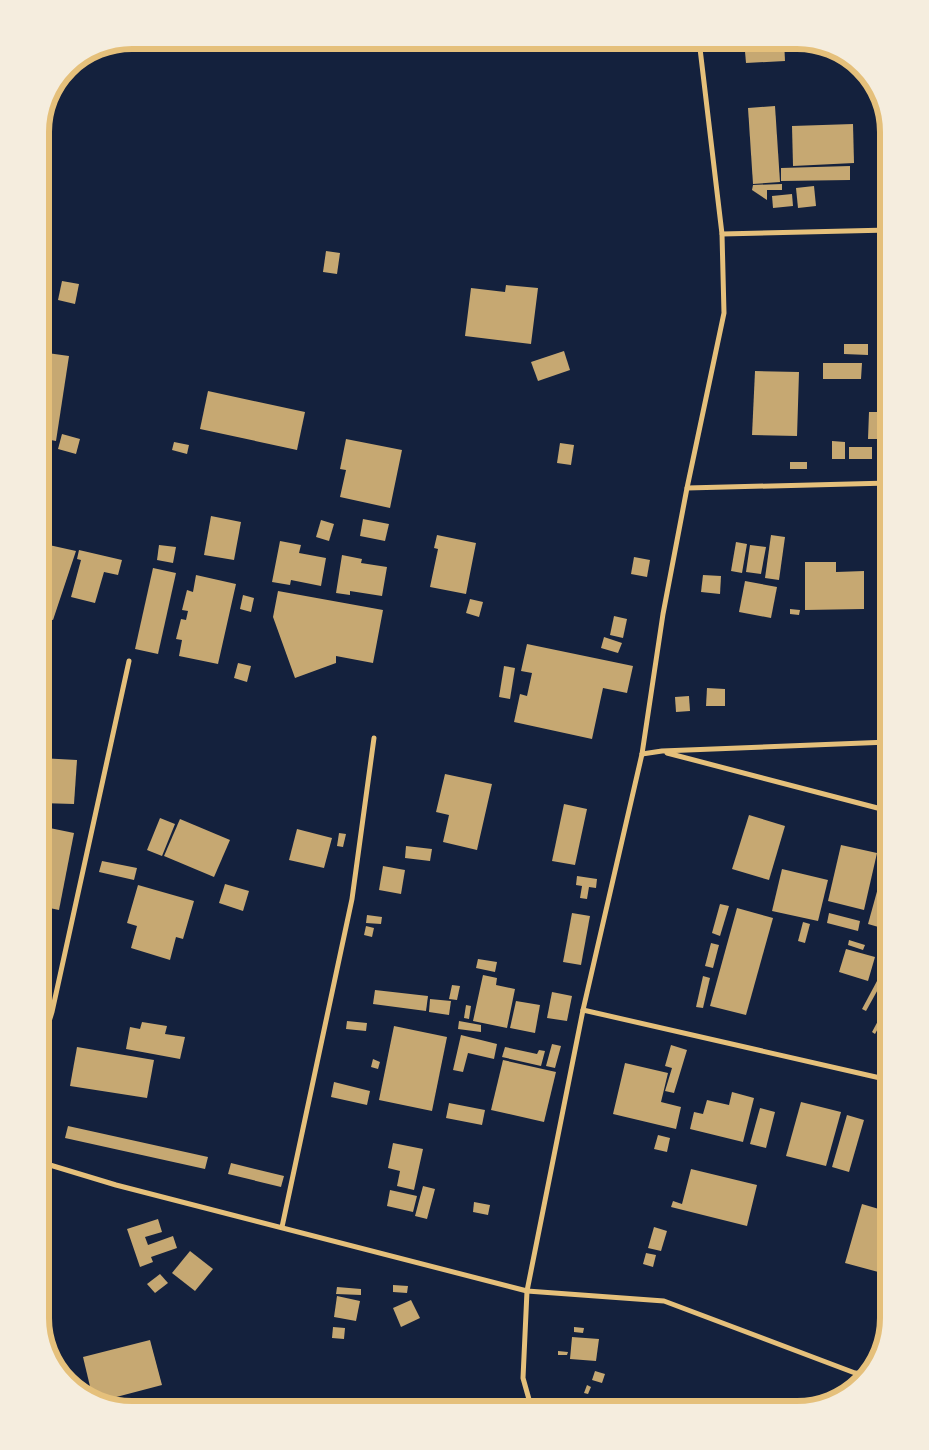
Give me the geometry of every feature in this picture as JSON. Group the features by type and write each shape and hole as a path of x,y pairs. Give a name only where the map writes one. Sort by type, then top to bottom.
{"street":[{"path":"529,1401 523,1378 527,1291 583,1010 642,754 663,614 687,488 724,313 722,234 700,49"},
{"path":"722,234 880,230"},
{"path":"687,488 880,483"},
{"path":"49,1022 129,661"},
{"path":"282,1227 352,899 374,738"},
{"path":"642,754 662,751 880,742"},
{"path":"662,751 880,808"},
{"path":"583,1010 880,1078"},
{"path":"49,1165 116,1185 527,1291 664,1301 859,1373"}],"building":[{"path":"745,49 784,49 785,61 746,63"},
{"path":"775,106 780,182 753,184 748,108"},
{"path":"853,124 854,163 793,166 792,126"},
{"path":"850,166 850,180 781,181 781,168"},
{"path":"782,184 782,190 767,190 767,200 752,190 753,185"},
{"path":"814,186 816,206 798,208 796,188"},
{"path":"792,194 793,206 773,208 772,196"},
{"path":"326,251 340,253 337,274 323,272"},
{"path":"62,281 79,284 75,304 58,300"},
{"path":"506,285 538,288 531,344 465,336 471,288 505,292"},
{"path":"844,344 868,344 868,355 844,354"},
{"path":"564,351 570,370 538,381 531,362"},
{"path":"49,353 69,356 56,441 49,440"},
{"path":"880,362 880,439 868,439 869,412 878,412"},
{"path":"823,363 862,363 861,379 823,379"},
{"path":"755,371 799,372 797,436 752,435"},
{"path":"208,391 305,412 297,450 200,429"},
{"path":"62,434 80,439 76,454 58,449"},
{"path":"346,439 402,450 390,508 340,497 346,470 340,469"},
{"path":"832,441 845,442 845,459 832,459"},
{"path":"174,442 189,445 187,454 172,450"},
{"path":"560,443 574,445 571,465 557,463"},
{"path":"877,445 880,445 880,458 878,458"},
{"path":"849,447 872,447 872,459 849,459"},
{"path":"790,462 807,462 807,469 790,469"},
{"path":"211,516 241,522 234,560 204,555"},
{"path":"363,519 389,524 385,541 360,536"},
{"path":"321,520 334,524 329,541 316,537"},
{"path":"437,535 476,543 466,594 430,587 438,549 434,548"},
{"path":"771,535 785,537 779,580 765,578"},
{"path":"280,541 301,545 299,553 326,558 321,586 291,580 290,585 272,582"},
{"path":"736,542 747,544 742,573 731,571"},
{"path":"49,545 76,551 53,620 49,619"},
{"path":"159,545 176,547 173,563 157,560"},
{"path":"750,545 766,547 761,574 746,572"},
{"path":"79,550 122,560 118,575 104,572 95,603 71,597 81,560 77,559"},
{"path":"342,555 362,559 361,563 387,567 382,596 350,591 350,595 336,593"},
{"path":"634,557 650,560 647,577 631,574"},
{"path":"805,562 836,562 836,572 864,571 864,609 805,610"},
{"path":"153,568 176,573 158,654 135,649"},
{"path":"196,575 236,584 218,664 179,656 182,640 176,639 181,619 186,620 188,611 182,610 187,590 193,592"},
{"path":"703,575 721,576 720,594 701,592"},
{"path":"745,581 777,587 771,618 739,612"},
{"path":"278,591 383,610 373,663 336,656 336,663 295,678 273,617"},
{"path":"243,595 254,598 251,612 240,609"},
{"path":"470,599 483,602 479,617 466,613"},
{"path":"790,609 800,610 799,615 790,614"},
{"path":"614,616 627,619 623,638 610,635"},
{"path":"604,637 622,643 618,653 601,648"},
{"path":"527,644 633,666 627,693 603,688 592,739 514,722 520,694 527,696 532,673 521,671"},
{"path":"238,663 251,666 247,682 234,678"},
{"path":"504,666 515,668 510,699 499,697"},
{"path":"707,688 725,689 725,706 706,706"},
{"path":"689,696 690,711 676,712 675,697"},
{"path":"49,758 77,760 74,804 49,803"},
{"path":"445,774 492,784 477,850 443,842 449,815 436,812"},
{"path":"564,804 587,809 575,865 552,861"},
{"path":"749,815 785,826 769,880 732,869"},
{"path":"160,818 175,824 162,856 147,850"},
{"path":"180,819 230,840 214,877 164,856"},
{"path":"49,828 74,833 59,910 49,908"},
{"path":"297,829 332,838 324,868 289,860"},
{"path":"339,833 346,834 343,847 337,846"},
{"path":"841,845 877,853 864,910 828,901"},
{"path":"406,846 432,849 430,861 405,858"},
{"path":"102,861 137,868 134,880 99,872"},
{"path":"383,866 405,870 401,894 379,890"},
{"path":"782,869 828,880 818,921 772,911"},
{"path":"577,876 597,879 596,888 589,887 587,899 580,898 582,886 576,885"},
{"path":"880,881 880,927 868,924"},
{"path":"225,884 249,891 243,911 219,903"},
{"path":"138,885 194,901 183,939 176,937 170,960 131,948 137,926 127,923"},
{"path":"720,904 729,906 720,936 712,933"},
{"path":"737,908 773,918 746,1015 710,1006"},
{"path":"572,913 590,916 581,965 563,962"},
{"path":"829,913 860,921 858,931 827,923"},
{"path":"367,915 382,917 381,924 366,923"},
{"path":"803,922 810,924 805,943 798,941"},
{"path":"366,926 374,928 372,937 364,935"},
{"path":"849,940 865,945 863,950 848,945"},
{"path":"711,943 719,945 713,968 705,966"},
{"path":"846,949 875,957 868,981 839,972"},
{"path":"478,959 497,962 495,972 476,968"},
{"path":"483,975 497,978 496,985 515,989 507,1028 473,1021"},
{"path":"703,976 710,978 703,1008 696,1007"},
{"path":"877,981 880,986 866,1011 862,1009"},
{"path":"452,985 460,986 457,1000 449,999"},
{"path":"375,990 428,996 426,1011 373,1004"},
{"path":"552,992 572,996 567,1021 547,1018"},
{"path":"430,999 451,1001 449,1015 429,1012"},
{"path":"516,1001 540,1005 535,1033 510,1028"},
{"path":"466,1005 471,1006 469,1019 464,1018"},
{"path":"879,1019 880,1025 875,1034 872,1032"},
{"path":"347,1021 367,1023 366,1031 346,1029"},
{"path":"459,1021 481,1025 481,1032 458,1029"},
{"path":"142,1022 167,1026 165,1034 185,1037 180,1059 126,1049 130,1027 140,1029"},
{"path":"394,1026 447,1037 432,1111 379,1100"},
{"path":"461,1035 497,1044 494,1059 468,1053 463,1072 453,1070"},
{"path":"552,1044 561,1046 555,1068 546,1066"},
{"path":"671,1045 687,1050 674,1093 665,1091 672,1068 665,1066"},
{"path":"77,1047 154,1060 147,1098 70,1086"},
{"path":"505,1047 537,1054 539,1050 545,1051 541,1066 502,1057"},
{"path":"373,1059 380,1062 378,1069 371,1067"},
{"path":"503,1060 556,1072 544,1122 491,1110"},
{"path":"625,1063 668,1073 661,1102 681,1107 676,1129 613,1114"},
{"path":"334,1082 370,1091 367,1105 331,1097"},
{"path":"732,1092 754,1098 743,1142 690,1129 694,1112 703,1114 707,1100 729,1105"},
{"path":"801,1102 841,1112 826,1166 786,1156"},
{"path":"449,1103 485,1110 482,1125 446,1118"},
{"path":"760,1108 775,1112 766,1148 750,1144"},
{"path":"847,1115 864,1120 849,1172 832,1167"},
{"path":"68,1126 208,1157 205,1169 65,1138"},
{"path":"658,1135 670,1138 667,1152 654,1149"},
{"path":"393,1143 423,1149 414,1190 397,1186 400,1171 388,1168"},
{"path":"231,1163 284,1176 281,1187 228,1174"},
{"path":"691,1169 757,1185 747,1226 671,1207 673,1201 682,1204"},
{"path":"423,1186 435,1189 427,1219 415,1216"},
{"path":"390,1190 417,1196 413,1212 387,1206"},
{"path":"474,1202 490,1205 488,1215 473,1212"},
{"path":"862,1204 880,1209 880,1272 845,1263"},
{"path":"158,1219 162,1232 145,1237 148,1245 173,1236 177,1248 151,1257 153,1262 140,1267 127,1229"},
{"path":"654,1227 667,1231 661,1251 648,1248"},
{"path":"190,1251 213,1269 195,1291 172,1273"},
{"path":"646,1253 656,1255 653,1267 643,1264"},
{"path":"160,1274 168,1283 155,1293 147,1284"},
{"path":"393,1285 408,1286 407,1293 393,1292"},
{"path":"337,1287 361,1289 361,1295 336,1294"},
{"path":"337,1296 360,1301 356,1321 334,1317"},
{"path":"411,1300 420,1318 401,1327 393,1308"},
{"path":"333,1327 345,1328 344,1339 332,1338"},
{"path":"574,1327 584,1328 583,1333 574,1332"},
{"path":"572,1337 599,1339 596,1361 570,1359"},
{"path":"150,1340 162,1385 111,1399 105,1397 91,1390 83,1357"},
{"path":"558,1351 568,1352 567,1355 558,1355"},
{"path":"595,1371 605,1374 602,1383 592,1380"},
{"path":"587,1385 591,1387 588,1394 584,1393"}]}
